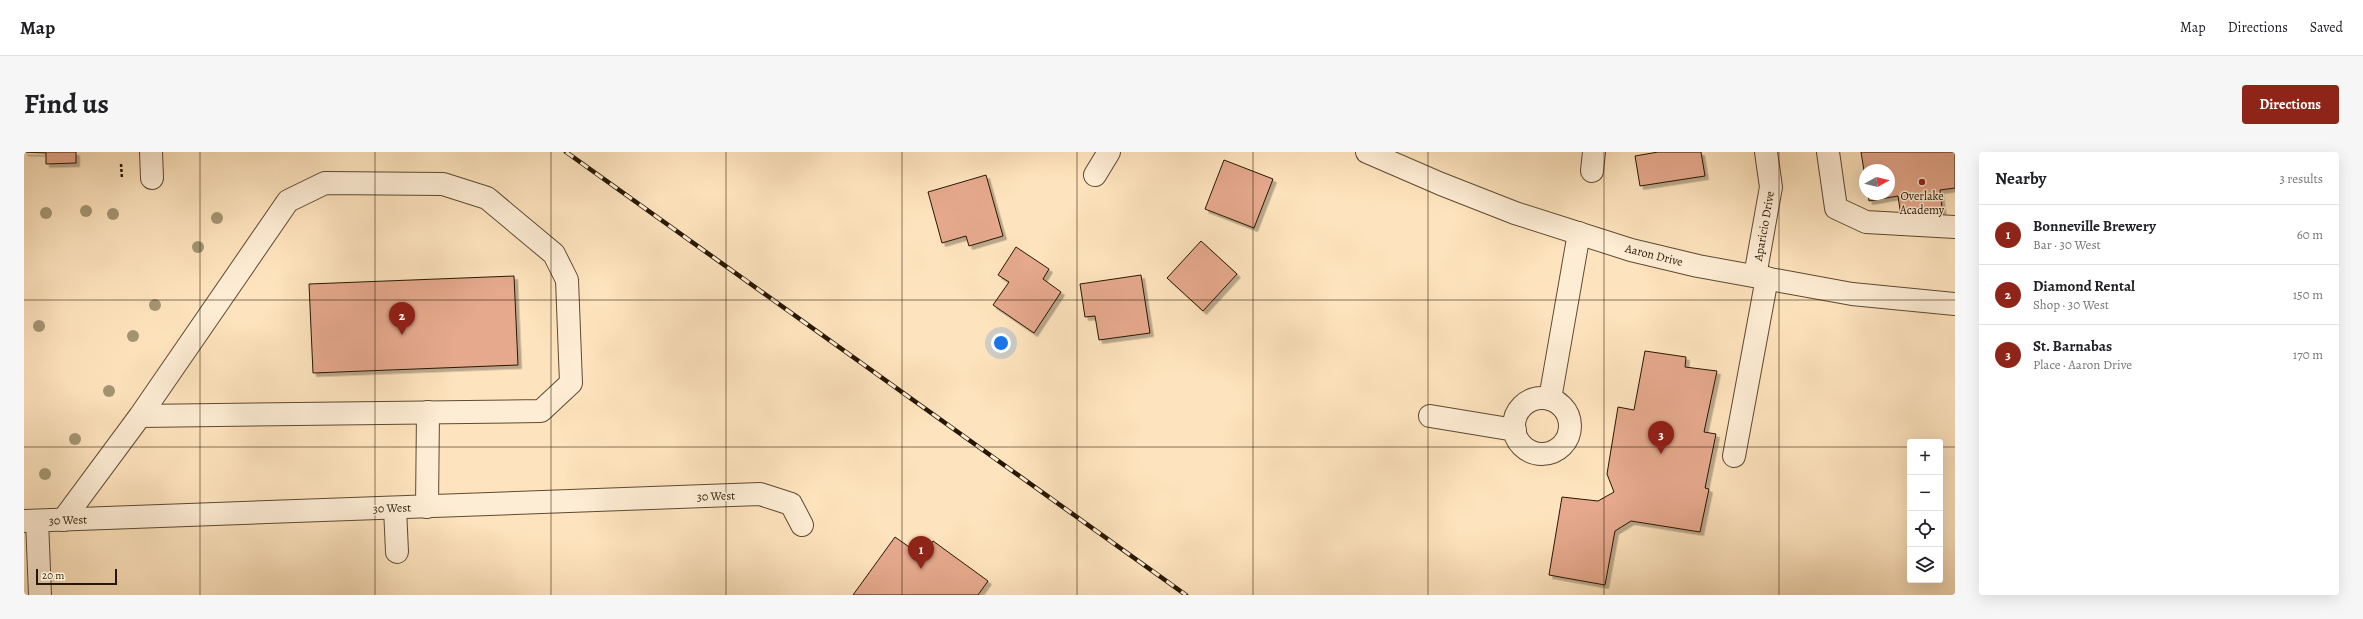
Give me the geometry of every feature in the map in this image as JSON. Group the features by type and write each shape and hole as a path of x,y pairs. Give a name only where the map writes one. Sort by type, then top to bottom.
{"street":[{"path":"151,152 152,178"},
{"path":"1095,175 1109,152"},
{"name":"Aaron Drive","path":"1367,152 1441,184 1515,213 1631,250 1852,294 1955,304"},
{"name":"Aparicio Drive","path":"1734,456 1761,277 1771,187 1766,152"},
{"path":"1828,152 1836,208 1866,222 1955,227"},
{"path":"63,520 140,416 288,202 325,183 443,184 487,198 554,254 567,280 571,383 541,411 140,416"},
{"path":"1550,399 1579,233"},
{"path":"1536,399 1550,399 1562,406 1569,417 1570,430 1562,446 1551,453 1534,453 1522,446 1515,430 1516,416 1524,405 1536,399"},
{"path":"427,507 428,412"},
{"path":"1430,416 1515,430"},
{"name":"30 West","path":"30,521 760,494 791,504 802,525"},
{"path":"395,508 397,552"},
{"path":"30,521 40,595"}],"path":[{"path":"121,164 122,179"}],"building":[{"path":"24,152 76,152 76,163 46,164 46,153"},
{"path":"1658,152 1701,152 1705,176 1640,186 1635,156"},
{"name":"Overlake Academy","path":"1861,152 1955,152 1955,188 1940,190 1943,216 1902,223 1898,196 1895,197 1895,164 1863,164"},
{"path":"1224,160 1273,179 1254,228 1205,209"},
{"path":"986,175 1003,236 969,246 966,236 942,243 928,192"},
{"path":"1201,241 1237,274 1203,311 1167,278"},
{"path":"1016,247 1049,269 1043,279 1061,292 1034,333 993,305 1009,282 998,275"},
{"path":"1141,275 1150,333 1099,340 1095,316 1085,317 1080,284"},
{"path":"514,276 518,365 313,373 309,284"},
{"path":"1645,351 1686,357 1685,367 1717,371 1704,432 1716,434 1705,488 1709,489 1700,532 1631,521 1615,531 1605,585 1549,575 1562,497 1598,501 1614,492 1607,474 1618,407 1634,410"},
{"path":"895,537 922,556 933,541 988,581 978,595 853,595"}],"railway":[{"path":"566,152 1186,595"}],"place":[{"name":"Overlake Academy","path":"1922,182"},
{"name":"Diamond Rental","path":"402,335"},
{"name":"St. Barnabas","path":"1661,454"},
{"name":"Bonneville Brewery","path":"921,569"}]}
